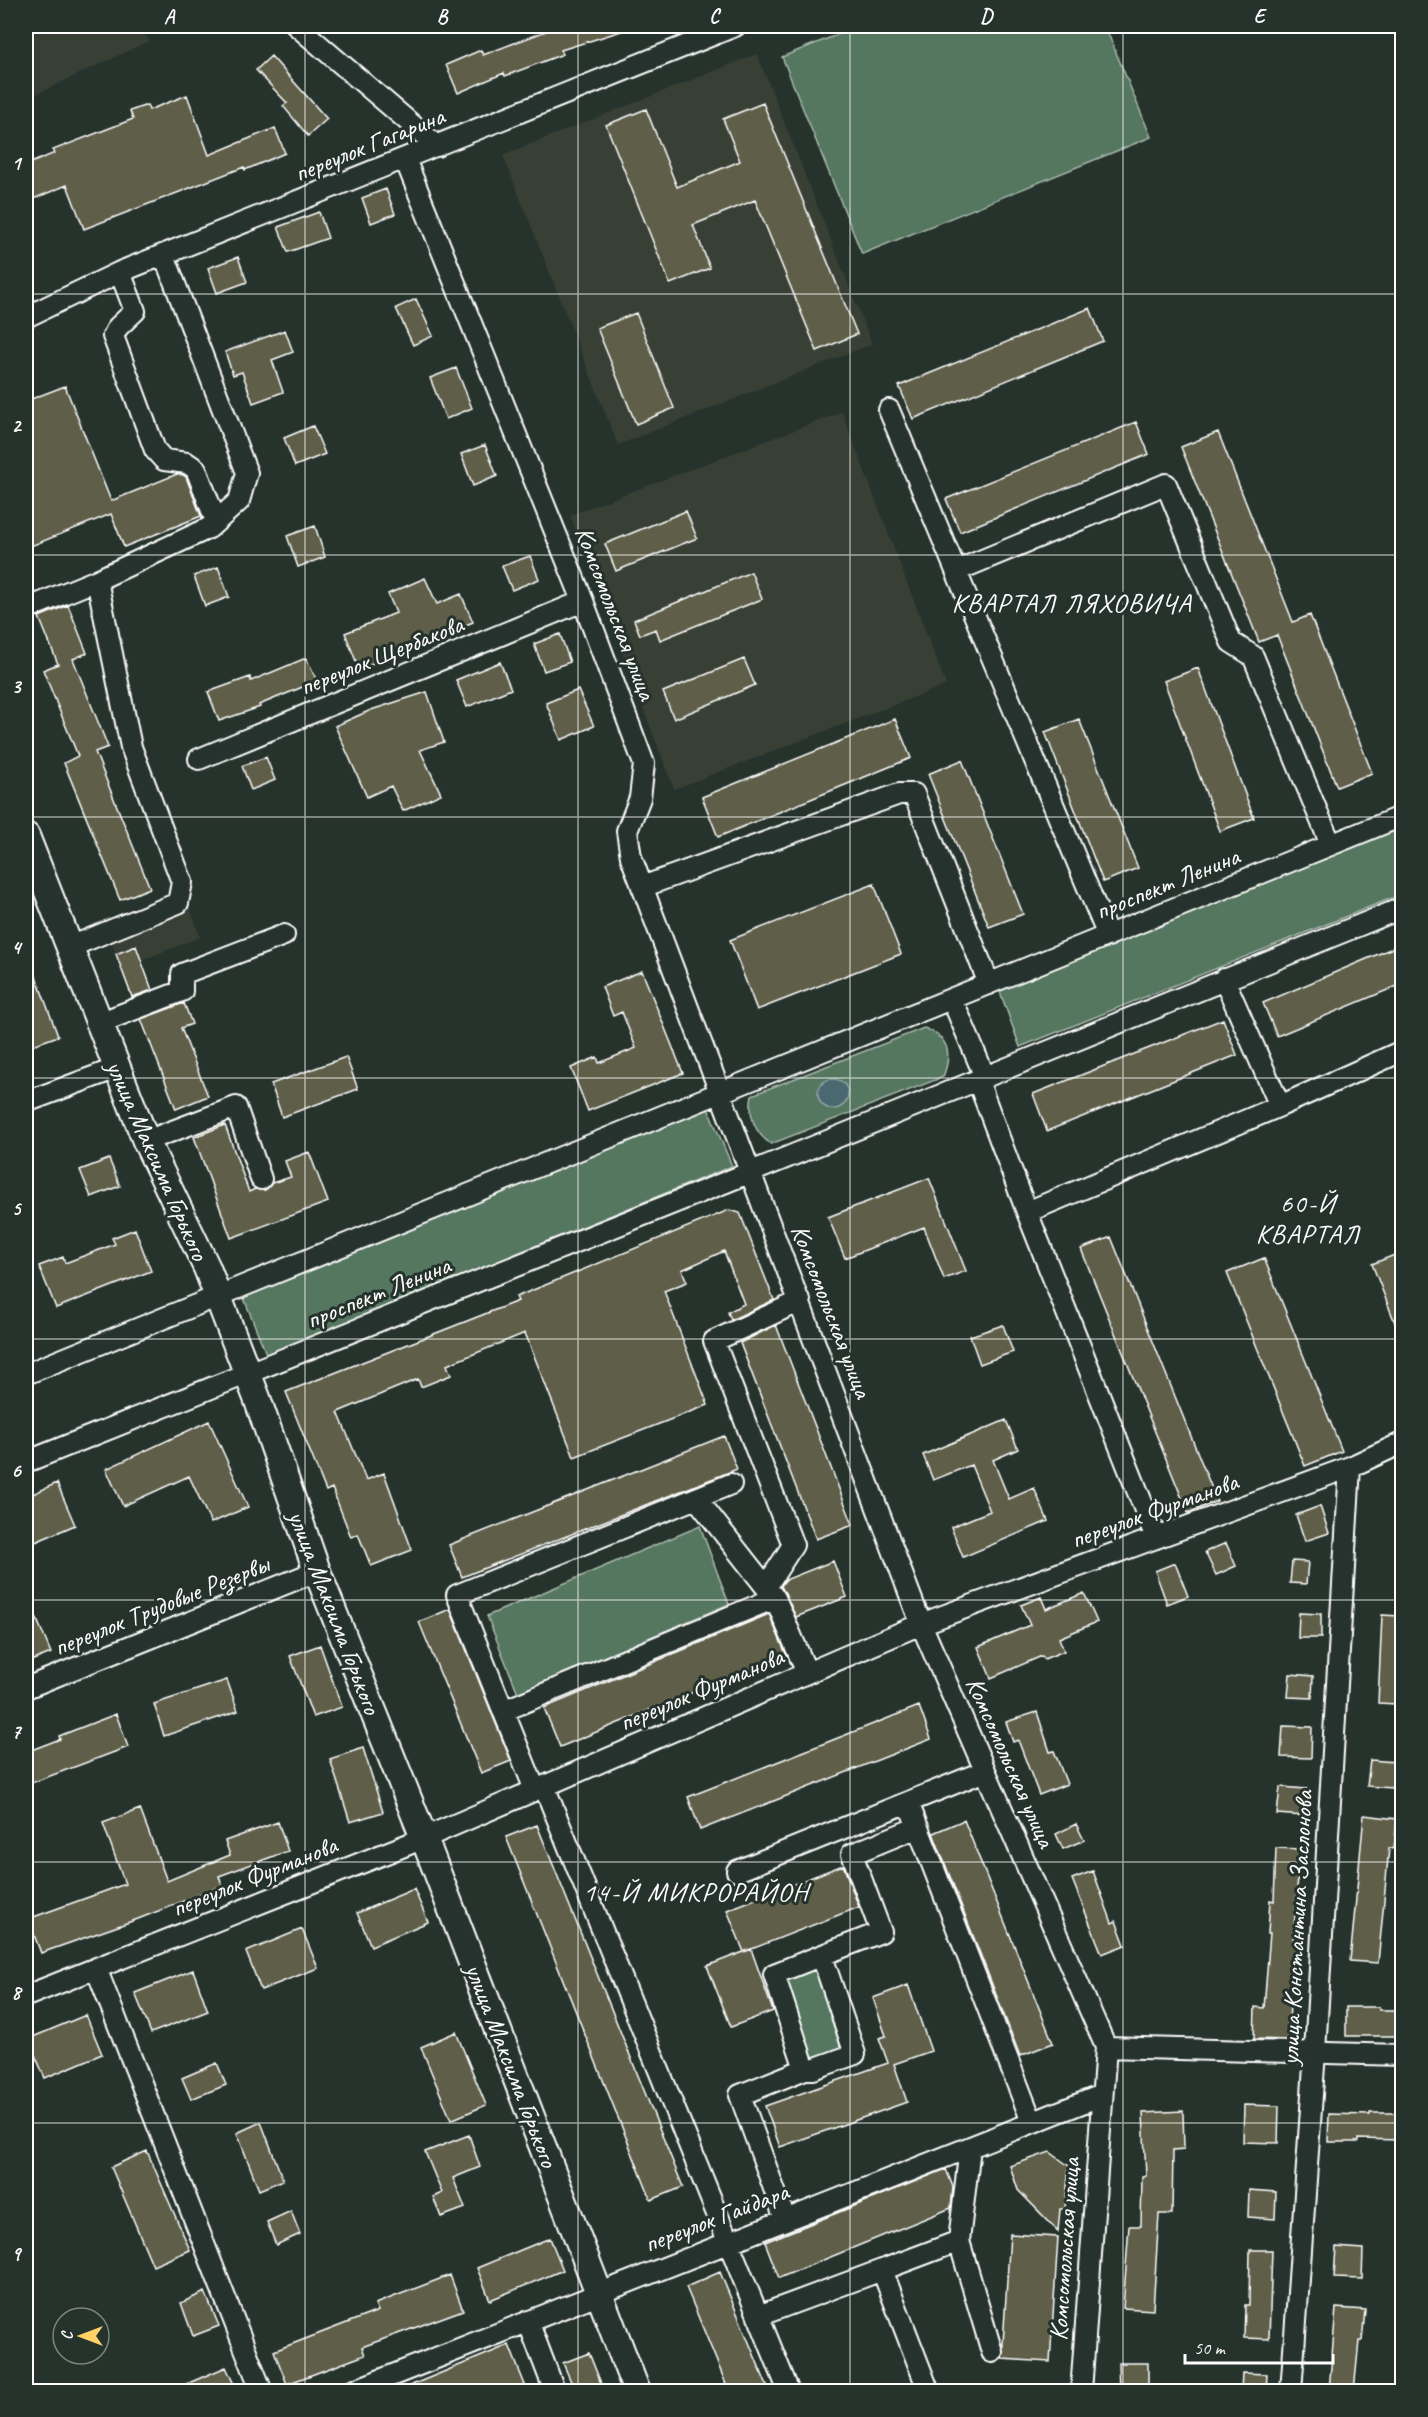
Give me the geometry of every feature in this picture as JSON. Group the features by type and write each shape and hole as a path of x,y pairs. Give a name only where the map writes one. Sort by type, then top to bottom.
{"main road":[{"name":"улица Максима Горького","path":"26,836 146,1141 207,1268 257,1398 317,1571 424,1838 637,2391"}],"street":[{"path":"297,26 437,146"},
{"name":"переулок Гагарина","path":"26,317 120,272 735,26"},
{"name":"Комсомольская улица","path":"405,159 583,601 644,764 640,798 627,831 631,857 721,1093"},
{"path":"26,609 209,528 239,501 247,473 164,255"},
{"path":"120,272 135,311 118,327 113,336 155,450 164,460 187,463 196,469 216,521"},
{"path":"889,410 1108,936"},
{"path":"956,571 1166,484 1231,642 1253,656 1331,845"},
{"path":"70,947 178,903 182,882 131,747 97,579"},
{"name":"переулок Щербакова","path":"199,759 583,601"},
{"path":"642,887 899,794 914,794 989,984"},
{"name":"проспект Ленина","path":"26,1374 1402,816"},
{"name":"проспект Ленина","path":"26,1462 1402,908"},
{"path":"99,1023 182,991 182,974 284,935"},
{"path":"1224,979 1280,1106"},
{"path":"952,999 1027,1212 1156,1538"},
{"path":"1027,1212 1280,1106 1402,1051"},
{"path":"26,1102 117,1068"},
{"path":"721,1093 751,1172"},
{"path":"146,1141 236,1107 261,1179"},
{"name":"Комсомольская улица","path":"751,1172 921,1624 1106,2047 1081,2391"},
{"path":"503,1711 770,1593 793,1545 714,1341 800,1301"},
{"name":"переулок Фурманова","path":"26,1996 424,1838 921,1624 1350,1467 1402,1443"},
{"name":"улица Константина Заслонова","path":"1291,2391 1315,2052 1350,1467"},
{"path":"731,1484 457,1595 503,1711 539,1788 789,2391"},
{"path":"696,1498 770,1593 807,1673"},
{"name":"переулок Трудовые Резервы","path":"26,1688 317,1571"},
{"path":"737,1871 985,1771"},
{"path":"908,1802 1032,2122"},
{"path":"805,2069 774,1974 881,1932 852,1854 918,1827"},
{"path":"785,2219 740,2095 805,2069 813,2069 855,2054 822,1956"},
{"path":"96,1968 262,2391"},
{"path":"1106,2047 1402,2055"},
{"name":"переулок Гайдара","path":"350,2391 1102,2095"},
{"path":"970,2147 959,2241 992,2352"},
{"path":"758,2316 959,2241"},
{"path":"882,2270 929,2391"},
{"path":"528,2321 555,2391"}],"shaded area":[{"path":"26,26 135,26 151,40 26,99"},
{"path":"757,54 872,344 618,445 503,155"},
{"path":"842,412 946,685 674,789 570,515"},
{"path":"190,908 200,937 142,960 136,946 116,953 111,940"}],"green space":[{"path":"859,26 1105,26 1151,137 862,254 782,57"},
{"path":"1402,828 1402,894 1020,1047 999,989"},
{"path":"924,1028 939,1037 947,1048 946,1069 943,1077 771,1144 756,1129 751,1109 752,1095"},
{"path":"707,1106 732,1166 267,1356 243,1296"},
{"path":"700,1526 729,1604 518,1693 487,1616"},
{"path":"814,1967 841,2048 810,2060 784,1979"}],"water":[{"path":"833,1079 844,1083 848,1094 844,1105 833,1109 822,1105 818,1094 822,1083"}],"building":[{"path":"559,26 628,26 628,29 561,50 563,54 505,76 504,73 458,93 446,65 481,50 483,55"},
{"path":"271,56 327,119 308,136 283,106 287,103 256,70"},
{"path":"187,95 209,155 275,128 285,153 84,229 67,185 26,202 26,165 55,153 53,150 133,119 130,111 147,105 149,110"},
{"path":"763,103 857,334 817,351 755,200 693,225 710,268 670,284 606,125 646,109 677,187 740,161 723,119"},
{"path":"386,189 395,214 371,223 362,198"},
{"path":"319,212 328,238 288,252 278,227"},
{"path":"238,257 247,282 217,293 208,268"},
{"path":"416,299 433,336 413,345 396,308"},
{"path":"1090,308 1103,341 913,419 899,386"},
{"path":"636,313 674,408 636,424 597,328"},
{"path":"285,330 293,352 272,360 283,392 253,403 242,372 233,375 225,352"},
{"path":"456,368 472,408 446,419 430,378"},
{"path":"65,386 111,501 177,474 183,475 186,477 201,516 124,547 111,514 26,548 26,401"},
{"path":"1136,422 1149,454 960,532 946,499"},
{"path":"313,426 325,454 295,466 284,438"},
{"path":"1218,432 1293,622 1310,615 1372,773 1337,787 1277,635 1259,642 1181,447"},
{"path":"485,445 497,476 473,486 461,454"},
{"path":"686,511 697,538 616,571 605,544"},
{"path":"315,526 325,557 298,567 287,536"},
{"path":"530,556 539,579 512,590 502,566"},
{"path":"218,567 229,597 205,606 194,576"},
{"path":"751,572 762,599 660,640 656,629 640,635 634,620"},
{"path":"425,578 437,604 461,594 473,622 359,669 345,633 396,613 388,594"},
{"path":"68,605 87,653 73,659 108,747 95,752 150,888 120,900 64,763 78,756 43,670 58,664 39,617"},
{"path":"560,634 570,662 544,671 534,644"},
{"path":"306,658 317,681 259,705 260,707 219,721 208,692 250,677 251,681"},
{"path":"744,659 755,685 674,719 663,692"},
{"path":"500,662 511,689 467,707 456,680"},
{"path":"1198,668 1254,818 1220,831 1164,681"},
{"path":"578,690 594,726 561,740 546,703"},
{"path":"427,692 444,742 420,750 441,794 403,811 391,786 367,797 335,726 371,710"},
{"path":"895,719 911,758 718,837 702,797"},
{"path":"1079,719 1138,868 1103,882 1045,732"},
{"path":"266,757 275,780 251,790 242,766"},
{"path":"962,760 1023,914 989,927 928,774"},
{"path":"874,884 901,954 757,1010 730,940"},
{"path":"1402,944 1402,984 1277,1036 1263,1003"},
{"path":"136,946 152,990 132,997 116,954"},
{"path":"26,952 58,1036 33,1045 26,1023"},
{"path":"642,971 683,1073 588,1111 571,1068 597,1057 599,1063 636,1048 622,1012 613,1016 602,987"},
{"path":"184,1003 192,1024 181,1028 208,1096 176,1109 141,1019"},
{"path":"1223,1019 1237,1055 1047,1131 1033,1094"},
{"path":"346,1057 358,1089 282,1117 271,1084"},
{"path":"225,1125 249,1192 255,1189 265,1190 272,1183 291,1177 285,1161 309,1152 328,1202 231,1238 194,1137"},
{"path":"109,1159 120,1186 91,1197 80,1170"},
{"path":"929,1178 966,1271 944,1279 924,1227 845,1258 828,1217"},
{"path":"729,1210 740,1213 774,1300 731,1320 728,1312 744,1304 724,1251 682,1270 687,1282 664,1291 708,1405 574,1457 525,1333 447,1365 451,1375 421,1387 418,1379 338,1412 366,1480 384,1473 412,1550 371,1566 358,1534 351,1537 332,1488 326,1491 286,1392 518,1301 516,1297"},
{"path":"135,1229 151,1271 56,1308 39,1266 63,1257 65,1263 115,1244 112,1238"},
{"path":"1111,1237 1217,1501 1188,1513 1081,1249"},
{"path":"1402,1252 1402,1338 1401,1338 1372,1264"},
{"path":"1264,1258 1342,1451 1305,1466 1227,1273"},
{"path":"776,1325 853,1525 816,1539 740,1343"},
{"path":"1003,1325 1013,1352 980,1364 970,1336"},
{"path":"1006,1420 1018,1449 993,1460 1009,1499 1034,1488 1048,1521 963,1557 951,1527 990,1511 971,1465 933,1480 923,1455"},
{"path":"209,1421 248,1507 211,1523 189,1476 123,1506 106,1469"},
{"path":"724,1436 737,1469 462,1577 449,1545"},
{"path":"57,1483 75,1525 26,1546 26,1497"},
{"path":"1320,1506 1329,1533 1305,1541 1296,1515"},
{"path":"1226,1543 1236,1566 1216,1575 1205,1552"},
{"path":"833,1561 847,1597 796,1617 781,1586 785,1580"},
{"path":"1292,1561 1308,1562 1306,1584 1290,1583"},
{"path":"1175,1563 1188,1596 1167,1604 1155,1571"},
{"path":"26,1593 51,1653 26,1663"},
{"path":"1084,1593 1097,1622 1059,1638 1064,1651 1044,1659 1042,1656 991,1678 978,1647 1030,1625 1021,1605 1041,1597 1046,1609"},
{"path":"450,1609 511,1761 481,1773 419,1622"},
{"path":"1299,1613 1321,1614 1321,1638 1298,1638"},
{"path":"769,1614 786,1654 560,1747 544,1708"},
{"path":"1382,1615 1400,1616 1399,1645 1402,1645 1402,1672 1398,1672 1397,1704 1378,1703"},
{"path":"320,1645 342,1707 313,1717 290,1656"},
{"path":"1290,1674 1313,1676 1312,1698 1288,1697"},
{"path":"227,1680 238,1711 164,1736 154,1704"},
{"path":"919,1706 931,1739 700,1830 688,1797"},
{"path":"1037,1712 1050,1752 1054,1751 1067,1784 1039,1795 1018,1740 1013,1742 1006,1722"},
{"path":"116,1714 128,1747 26,1785 26,1752 60,1739 59,1736"},
{"path":"1283,1726 1312,1727 1311,1758 1281,1757"},
{"path":"363,1748 383,1812 350,1822 330,1759"},
{"path":"1370,1760 1395,1762 1392,1788 1367,1786"},
{"path":"1280,1787 1307,1789 1304,1816 1277,1814"},
{"path":"140,1809 167,1881 230,1855 225,1841 278,1822 288,1851 219,1876 222,1886 41,1953 28,1919 125,1884 103,1823"},
{"path":"1364,1815 1397,1819 1394,1849 1389,1848 1378,1963 1350,1961"},
{"path":"964,1820 1053,2043 1020,2056 933,1833"},
{"path":"1076,1824 1084,1840 1063,1849 1056,1834"},
{"path":"537,1825 683,2187 651,2200 506,1837"},
{"path":"1276,1848 1300,1849 1293,1943 1298,1943 1293,1991 1290,1991 1289,2040 1254,2039 1255,2007 1264,2008 1270,1933 1268,1933 1270,1900 1274,1901"},
{"path":"843,1865 859,1907 744,1952 727,1910"},
{"path":"1093,1871 1112,1923 1116,1921 1125,1945 1102,1954 1072,1879"},
{"path":"414,1889 428,1922 371,1946 357,1913"},
{"path":"302,1929 318,1968 261,1990 246,1952"},
{"path":"751,1949 773,2011 731,2027 707,1966"},
{"path":"193,1970 208,2011 151,2033 135,1993"},
{"path":"908,1985 931,2051 894,2064 907,2102 780,2147 765,2106 888,2063 879,2038 886,2036 873,1998"},
{"path":"1346,2007 1402,2010 1402,2036 1346,2036"},
{"path":"86,2015 102,2054 45,2078 28,2039"},
{"path":"456,2032 486,2105 451,2120 421,2047"},
{"path":"217,2063 226,2085 191,2099 182,2078"},
{"path":"1244,2105 1279,2106 1278,2143 1243,2142"},
{"path":"1183,2111 1184,2149 1173,2150 1172,2214 1159,2214 1153,2310 1123,2308 1129,2226 1141,2226 1142,2176 1146,2176 1143,2113"},
{"path":"1370,2113 1401,2113 1400,2140 1358,2139 1358,2142 1328,2142 1329,2114 1370,2115"},
{"path":"261,2122 283,2180 259,2190 237,2133"},
{"path":"469,2135 480,2167 453,2178 465,2208 441,2217 433,2197 442,2193 425,2152"},
{"path":"147,2151 190,2250 153,2266 111,2167"},
{"path":"1050,2152 1069,2166 1065,2209 1060,2209 1058,2231 1018,2190 1010,2166"},
{"path":"946,2169 953,2187 951,2208 779,2278 765,2242"},
{"path":"1249,2190 1276,2192 1275,2219 1248,2217"},
{"path":"291,2211 300,2234 276,2245 267,2222"},
{"path":"1010,2234 1058,2237 1050,2362 1002,2359"},
{"path":"550,2238 563,2270 490,2300 477,2268"},
{"path":"1336,2247 1363,2249 1362,2279 1334,2278"},
{"path":"1250,2250 1272,2250 1269,2339 1244,2338 1245,2305 1249,2305"},
{"path":"720,2272 769,2391 729,2391 686,2287"},
{"path":"450,2275 463,2310 362,2347 365,2355 287,2384 274,2351 378,2311 375,2304"},
{"path":"205,2292 219,2326 193,2336 181,2303"},
{"path":"1336,2308 1365,2310 1354,2391 1329,2391"},
{"path":"509,2345 525,2385 509,2391 397,2391"},
{"path":"589,2353 604,2391 575,2391 563,2363"},
{"path":"1118,2363 1148,2363 1148,2390 1119,2391"},
{"path":"226,2367 237,2391 170,2391"},
{"path":"1242,2373 1267,2374 1266,2391 1241,2391"}],"district":[{"name":"КВАРТАЛ ЛЯХОВИЧА","path":"1072,603"},
{"name":"60-Й КВАРТАЛ","path":"1308,1218"},
{"name":"14-Й МИКРОРАЙОН","path":"696,1892"}]}
